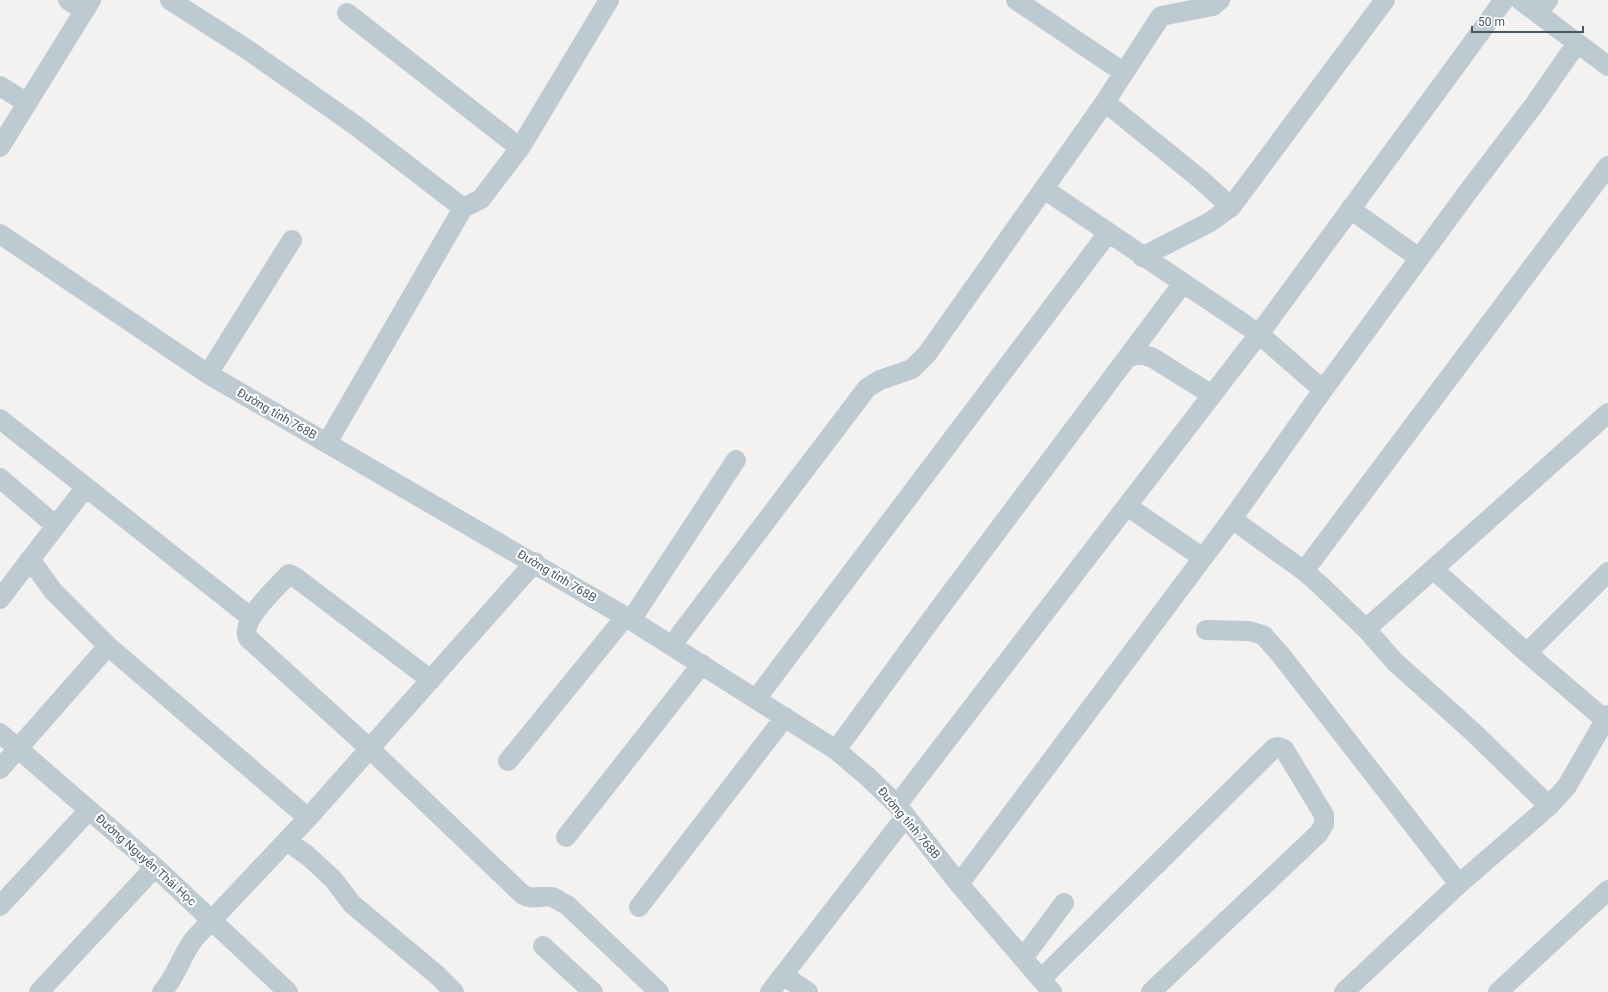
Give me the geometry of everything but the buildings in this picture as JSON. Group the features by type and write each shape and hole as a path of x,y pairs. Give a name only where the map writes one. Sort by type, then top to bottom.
{"street":[{"path":"170,0 248,50 355,125 463,208"},
{"path":"327,443 463,208 481,199 520,148 609,0"},
{"path":"1016,0 1123,72"},
{"path":"672,645 867,388 880,380 912,370 927,354 1105,102 1123,72 1161,16 1213,6 1220,0"},
{"path":"1142,257 1210,222 1231,207 1385,0"},
{"path":"770,992 901,811 1127,506 1258,334 1504,0"},
{"path":"1520,0 1543,7 1578,43 1608,66"},
{"path":"0,147 27,103 81,4"},
{"path":"347,13 520,148"},
{"path":"959,884 1232,519 1323,390 1419,258 1534,105 1578,43"},
{"path":"0,86 27,103"},
{"path":"1105,102 1200,179 1231,207"},
{"path":"1304,571 1608,166"},
{"path":"1044,189 1142,257 1258,334 1323,390"},
{"path":"1350,209 1419,258"},
{"path":"756,699 1108,233"},
{"name":"Đường tỉnh 768B","path":"0,234 208,374 535,562 672,645 836,750 868,777 901,811 959,884 1047,986"},
{"path":"208,374 292,240"},
{"path":"836,750 936,613 1183,283"},
{"path":"1128,357 1141,354 1153,358 1212,395"},
{"path":"1366,629 1608,413"},
{"path":"0,418 85,488 250,617"},
{"path":"508,761 628,618 736,460"},
{"path":"0,478 56,526"},
{"path":"0,599 85,488"},
{"path":"1127,506 1203,558"},
{"path":"1232,519 1304,571 1366,629 1395,662 1473,732 1549,806"},
{"path":"30,559 54,591 108,646 308,818"},
{"path":"172,989 187,948 212,919 308,818 535,562"},
{"path":"1344,992 1459,884 1549,806 1567,786 1606,717 1527,653 1433,570"},
{"path":"1527,653 1608,572"},
{"path":"431,680 289,574 250,617 246,627 245,633 248,638 370,749 522,894 528,898 536,899 552,897 567,905 659,992"},
{"path":"1206,630 1249,631 1263,635 1280,654 1459,884"},
{"path":"0,769 108,646"},
{"path":"566,837 702,664"},
{"path":"639,907 785,718"},
{"name":"Đường Nguyễn Thái Học","path":"0,733 155,867 288,992"},
{"path":"1047,986 1274,748 1278,747 1284,749 1324,815 1324,824 1319,833 1151,992"},
{"path":"0,906 88,810"},
{"path":"287,841 308,856 333,879 357,908 437,975 454,992"},
{"path":"39,992 155,867"},
{"path":"1498,992 1608,890"},
{"path":"1023,958 1064,903"},
{"path":"543,946 593,992"},
{"path":"783,975 808,992"}]}
